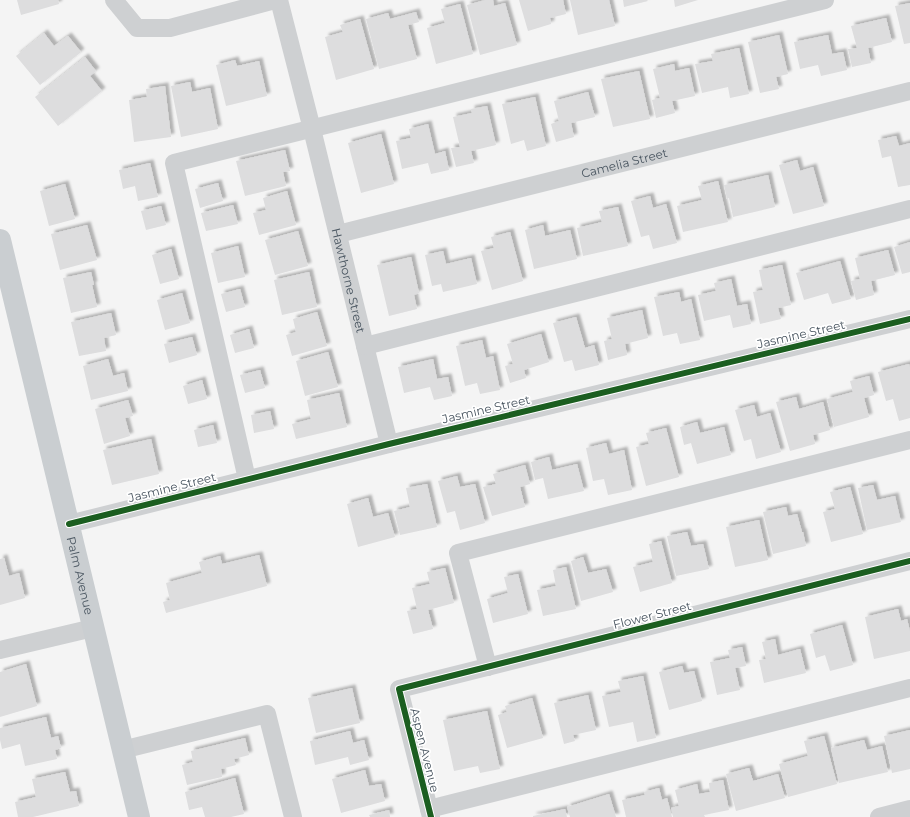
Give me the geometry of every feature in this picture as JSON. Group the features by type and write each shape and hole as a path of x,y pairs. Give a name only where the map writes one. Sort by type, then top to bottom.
{"main road":[{"name":"Palm Avenue","path":"0,240 139,817"}],"street":[{"path":"114,0 137,28 170,28 275,0"},
{"name":"Hawthorne Street","path":"279,0 311,123 389,444"},
{"path":"247,479 174,162 311,123 825,0"},
{"name":"Camelia Street","path":"338,234 910,91"},
{"path":"365,346 910,209"},
{"name":"Jasmine Street","path":"68,524 389,444 910,319"},
{"path":"488,667 458,553 910,440"},
{"name":"Flower Street","path":"399,689 910,561"},
{"path":"0,650 93,628"},
{"path":"430,813 910,688"},
{"name":"Aspen Avenue","path":"399,689 430,813"},
{"path":"122,750 267,714 293,817"},
{"path":"879,817 910,809"}],"building":[{"path":"17,0 58,0 59,4 21,15"},
{"path":"485,0 493,0 494,6 505,3 517,45 480,55 467,5"},
{"path":"519,0 563,0 566,14 550,18 551,24 528,31"},
{"path":"570,0 609,0 615,26 578,35"},
{"path":"623,0 647,0 648,1 624,7"},
{"path":"674,0 698,0 675,7"},
{"path":"910,3 910,43 904,44 895,6"},
{"path":"460,4 473,54 436,64 427,28 445,23 441,9"},
{"path":"416,12 419,22 408,25 417,59 379,69 366,19 388,13 390,19"},
{"path":"886,18 892,42 868,48 871,63 852,67 848,49 857,48 851,26"},
{"path":"360,19 374,69 336,80 325,37 343,32 340,25"},
{"path":"44,33 54,46 68,36 81,52 40,85 16,56"},
{"path":"779,35 788,74 776,77 779,89 760,93 748,42"},
{"path":"828,35 832,54 843,52 847,70 821,76 818,65 800,69 794,42"},
{"path":"739,48 749,94 730,98 728,87 702,93 695,64 713,61 711,54"},
{"path":"85,57 96,71 90,76 102,91 58,126 35,97"},
{"path":"235,60 237,66 259,61 267,96 226,106 216,65"},
{"path":"674,64 675,71 689,68 695,96 672,101 675,113 656,118 652,100 660,98 653,69"},
{"path":"639,71 650,119 613,127 601,79"},
{"path":"190,82 192,92 210,88 218,129 181,137 171,86"},
{"path":"165,86 171,137 134,142 129,100 147,97 146,89"},
{"path":"588,92 595,117 571,123 574,137 556,142 551,124 559,121 554,101"},
{"path":"535,97 546,146 527,151 524,140 511,144 502,104"},
{"path":"487,106 496,145 471,151 474,163 456,167 451,148 460,147 453,117 472,113 471,109"},
{"path":"428,124 435,154 445,151 449,170 431,174 428,163 402,169 396,141 411,138 409,129"},
{"path":"381,134 394,184 361,193 348,143"},
{"path":"896,136 899,146 910,143 910,185 898,187 891,156 882,158 878,140"},
{"path":"285,150 290,171 283,172 286,186 245,196 236,161"},
{"path":"797,160 800,171 813,167 824,206 793,214 779,165"},
{"path":"150,163 158,197 138,201 135,186 123,189 119,170"},
{"path":"768,175 775,207 733,217 729,198 727,199 724,185"},
{"path":"718,181 728,222 683,232 677,206 702,200 698,186"},
{"path":"218,183 223,201 200,208 195,189"},
{"path":"65,184 75,219 49,226 40,191"},
{"path":"287,191 296,225 259,235 253,213 266,210 263,198"},
{"path":"650,196 653,208 666,204 677,243 653,249 649,235 641,237 631,201"},
{"path":"233,205 238,224 206,231 201,213"},
{"path":"161,206 166,225 146,230 141,211"},
{"path":"618,207 628,246 583,256 577,228 602,222 599,211"},
{"path":"87,225 97,260 60,270 51,234"},
{"path":"543,225 545,236 570,230 577,259 534,269 525,230"},
{"path":"298,231 308,266 275,275 265,240"},
{"path":"510,232 523,281 492,290 481,251 494,248 491,237"},
{"path":"910,242 910,272 902,274 894,247"},
{"path":"238,246 245,277 218,283 211,253"},
{"path":"171,249 179,279 160,284 152,255"},
{"path":"888,250 895,275 871,281 874,295 856,300 851,281 860,279 855,258"},
{"path":"443,251 446,264 471,258 477,284 443,292 441,284 432,286 425,255"},
{"path":"411,257 419,293 414,295 417,309 389,316 377,265"},
{"path":"840,261 851,299 832,304 828,293 804,300 796,273"},
{"path":"782,265 791,305 778,308 781,319 760,324 753,292 763,290 759,270"},
{"path":"91,272 94,285 92,285 97,307 71,313 63,278"},
{"path":"309,272 317,307 282,315 274,280"},
{"path":"731,279 737,306 747,304 751,324 733,328 730,315 704,321 698,295 716,291 714,283"},
{"path":"240,289 245,307 226,312 221,294"},
{"path":"679,292 681,302 691,299 700,340 680,344 677,333 663,336 654,297"},
{"path":"182,293 190,323 165,330 157,300"},
{"path":"642,310 648,338 625,344 627,355 608,360 604,341 612,339 607,318"},
{"path":"317,312 327,346 292,356 286,335 296,332 293,319"},
{"path":"111,313 116,335 104,338 106,351 79,356 71,322"},
{"path":"576,317 585,348 594,345 599,365 575,371 572,360 564,362 553,323"},
{"path":"249,329 254,348 235,353 230,335"},
{"path":"541,334 549,362 524,370 526,378 510,383 505,366 513,364 507,344"},
{"path":"192,337 197,355 169,363 164,344"},
{"path":"482,340 486,358 493,356 500,390 480,394 477,383 465,386 456,346"},
{"path":"328,352 338,387 305,396 296,361"},
{"path":"108,359 113,376 124,373 128,391 91,400 83,366"},
{"path":"433,359 437,379 448,377 452,396 434,400 430,387 404,393 398,367"},
{"path":"909,364 910,418 899,421 893,399 886,401 878,372"},
{"path":"260,370 265,388 245,393 240,375"},
{"path":"869,376 874,395 864,398 869,417 834,427 827,399 853,392 850,381"},
{"path":"202,380 207,399 188,404 183,386"},
{"path":"339,393 347,427 296,439 292,424 311,419 307,400"},
{"path":"796,397 799,409 823,402 830,430 813,435 815,444 790,451 776,402"},
{"path":"128,400 133,416 125,418 130,436 104,444 95,409"},
{"path":"754,405 757,417 770,413 781,452 756,459 751,439 744,441 735,410"},
{"path":"270,411 274,429 254,433 251,415"},
{"path":"697,422 700,433 724,427 731,455 697,464 691,443 684,445 680,427"},
{"path":"213,425 217,443 198,447 194,430"},
{"path":"666,428 679,477 646,486 636,447 649,444 646,433"},
{"path":"151,439 159,474 112,485 103,450"},
{"path":"606,443 609,454 624,450 632,490 608,495 604,479 593,481 586,448"},
{"path":"549,457 552,470 577,464 584,491 548,499 543,478 535,480 531,462"},
{"path":"525,465 530,484 520,487 525,507 492,516 483,487 496,484 493,474"},
{"path":"457,476 460,487 475,484 485,523 460,530 455,511 447,513 438,481"},
{"path":"427,484 437,527 400,535 394,511 410,507 406,488"},
{"path":"873,485 877,500 895,496 901,522 867,530 858,488"},
{"path":"850,487 863,534 831,542 823,512 835,509 830,492"},
{"path":"368,498 373,517 388,513 395,537 358,547 347,504"},
{"path":"786,507 788,516 797,514 806,546 773,554 763,512"},
{"path":"759,520 768,560 735,567 726,527"},
{"path":"687,532 691,546 703,544 709,569 676,576 667,536"},
{"path":"661,541 672,583 640,592 633,567 653,562 649,544"},
{"path":"259,555 267,586 166,613 163,602 170,600 166,583 202,573 199,562 220,556 222,564"},
{"path":"583,557 588,573 606,569 613,592 581,601 571,561"},
{"path":"4,558 9,576 19,573 25,598 0,605 0,559"},
{"path":"566,567 576,609 543,616 537,590 556,586 553,570"},
{"path":"445,568 454,603 428,610 433,629 413,634 407,611 417,609 412,588 430,584 427,572"},
{"path":"518,574 528,614 493,623 487,599 508,593 504,577"},
{"path":"898,609 901,621 907,619 910,631 910,651 874,659 865,617"},
{"path":"842,625 853,665 830,671 825,655 816,658 810,634"},
{"path":"775,639 778,655 800,649 806,673 764,683 759,660 766,659 762,642"},
{"path":"742,647 746,666 735,668 740,690 717,695 710,662 730,658 728,650"},
{"path":"26,664 37,706 0,717 0,672"},
{"path":"682,666 684,673 694,671 702,701 669,710 659,672"},
{"path":"643,676 656,738 637,742 633,722 609,727 602,696 621,692 618,681"},
{"path":"352,688 360,723 316,733 308,698"},
{"path":"588,695 596,730 573,735 575,741 564,744 554,703"},
{"path":"532,698 543,738 507,748 498,715 507,712 505,706"},
{"path":"487,711 500,769 480,773 478,766 454,771 443,720"},
{"path":"46,717 51,738 58,736 61,748 55,750 57,759 25,766 20,744 2,749 0,728"},
{"path":"910,730 910,769 892,773 884,736"},
{"path":"350,731 353,743 364,740 369,760 350,765 348,757 315,765 310,741"},
{"path":"824,736 837,784 788,797 779,764 808,756 804,741"},
{"path":"245,738 249,755 234,759 236,765 221,769 222,777 187,785 182,765 193,762 191,751"},
{"path":"864,740 867,750 882,746 888,772 839,783 831,748"},
{"path":"749,768 753,781 778,774 785,798 736,811 726,774"},
{"path":"365,770 369,786 381,784 385,801 341,813 332,779"},
{"path":"65,772 70,792 76,791 79,806 33,817 18,817 15,802 36,797 32,779"},
{"path":"235,778 244,814 231,817 205,817 202,807 189,810 185,792"},
{"path":"723,780 729,810 704,815 705,817 673,817 671,808 679,806 675,790 697,784 699,794 710,792 709,783"},
{"path":"659,788 662,800 667,798 672,817 626,817 622,800 645,795 644,792"},
{"path":"609,794 616,817 570,817 567,807"},
{"path":"565,809 567,817 533,817 533,816"},
{"path":"389,810 390,817 370,817 369,815"}],"cycle path":[{"path":"69,524 389,444 910,319"},
{"path":"431,817 399,689 910,561"}]}
